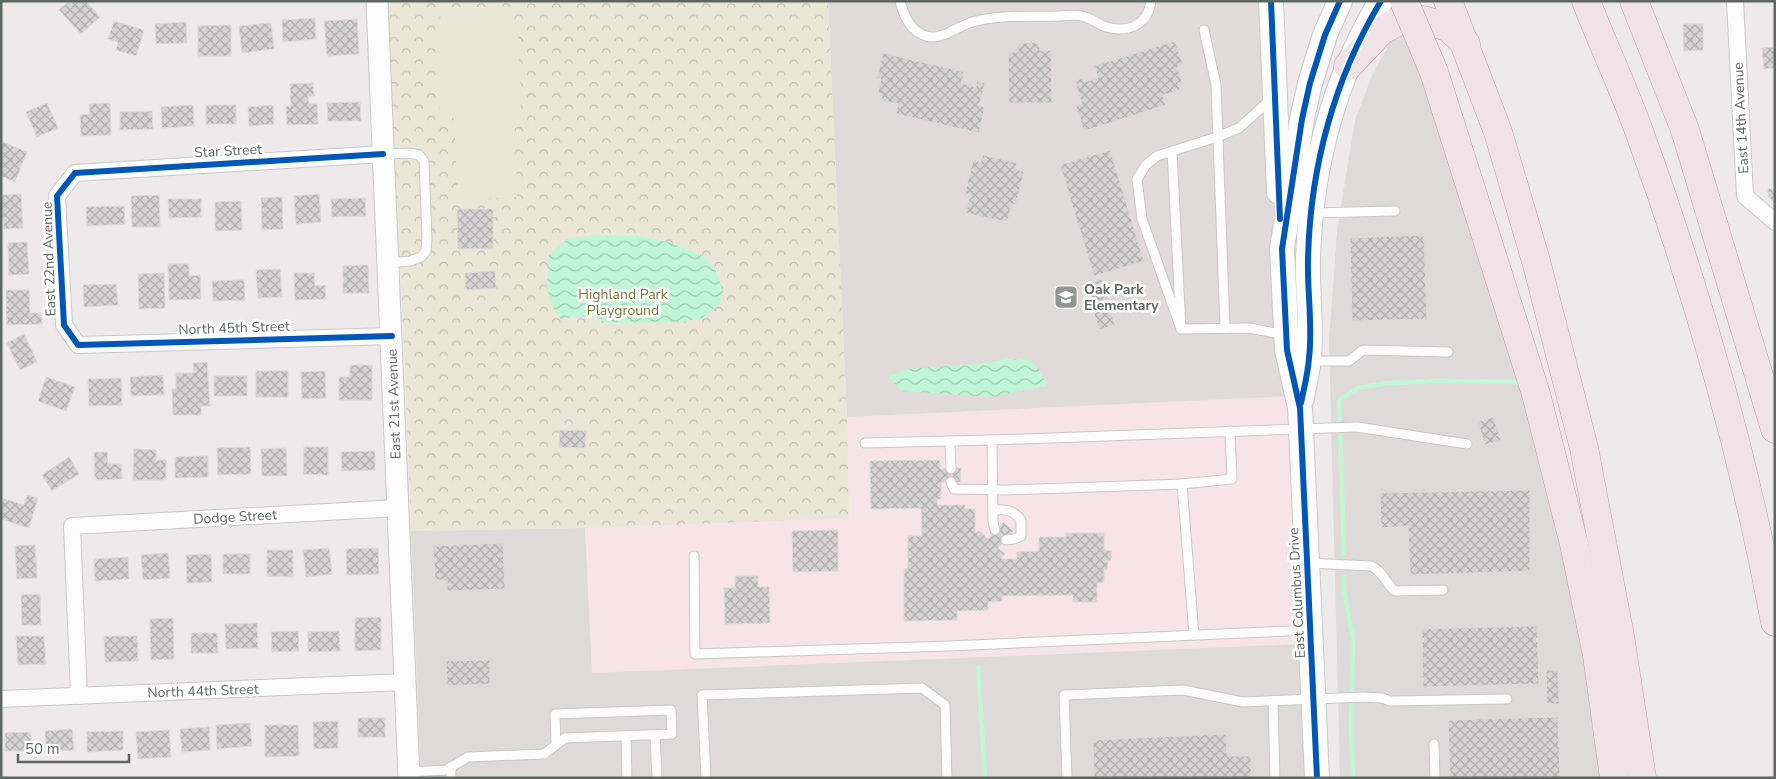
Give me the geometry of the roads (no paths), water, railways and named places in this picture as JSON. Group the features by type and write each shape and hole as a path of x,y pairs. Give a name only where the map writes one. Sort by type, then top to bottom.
{"highway":[{"path":"1404,1 1434,72 1536,394 1574,544 1598,655 1614,778"},
{"path":"1448,1 1498,132 1536,261 1584,448 1620,636 1642,778"},
{"path":"1586,1 1638,129 1688,272 1730,424 1764,563 1775,622"},
{"path":"1634,1 1685,130 1775,429"},
{"path":"1348,66 1382,30 1401,20 1423,20 1448,27 1466,44"}],"main road":[{"path":"1271,1 1282,249"},
{"name":"East Columbus Drive","path":"1299,362 1287,350 1282,249 1302,119 1310,83 1325,35 1340,1"},
{"name":"East Columbus Drive","path":"1318,778 1299,362 1311,213 1317,172 1328,124 1348,66 1381,1"}],"street":[{"name":"East 21st Avenue","path":"377,1 392,336 408,775"},
{"name":"East 14th Avenue","path":"1736,1 1745,196 1775,222"},
{"name":"Star Street","path":"75,173 383,154"},
{"name":"East 22nd Avenue","path":"75,173 58,196 64,325 78,345"},
{"name":"North 45th Street","path":"78,345 392,336"},
{"name":"Dodge Street","path":"79,696 72,526 398,508"},
{"name":"North 44th Street","path":"1,699 405,682"}],"lane":[{"path":"900,1 903,14 911,27 927,37 945,34 974,21 1081,15 1105,26 1118,30 1128,30 1144,20 1148,15 1151,1"},
{"path":"1204,30 1216,85 1225,328"},
{"path":"1182,329 1142,219 1137,179 1146,165 1158,156 1239,128 1275,95"},
{"path":"1172,151 1182,329"},
{"path":"383,154 408,153 419,155 424,161 426,252 421,257 388,263"},
{"path":"1311,213 1395,211"},
{"path":"1182,329 1249,328 1286,335"},
{"path":"1299,362 1348,361 1363,350 1448,352"},
{"path":"865,443 1230,431 1301,418 1331,428 1358,427 1466,444"},
{"path":"951,482 954,489 993,490 1182,484 1232,479 1230,431"},
{"path":"992,440 993,522 995,530"},
{"path":"950,441 951,468"},
{"path":"1182,484 1194,635"},
{"path":"993,510 1006,509 1016,514 1021,520 1021,536 1006,540"},
{"path":"694,556 695,654 948,646 1312,630"},
{"path":"1308,563 1371,566 1376,568 1390,588 1395,591 1443,590"},
{"path":"706,778 702,695 922,688 945,705 947,778"},
{"path":"1067,778 1064,695 1183,690 1232,701 1364,697 1382,698 1390,701 1507,699"},
{"path":"1273,700 1275,778"},
{"path":"408,775 446,770 468,757 544,754 556,745 565,738 672,734 671,710 555,714 556,745"},
{"path":"656,735 657,778"},
{"path":"626,736 627,778"},
{"path":"1434,744 1435,778"},
{"path":"451,767 451,778"}],"water":[{"path":"599,235 640,236 668,242 700,254 715,269 723,291 720,304 702,318 682,322 609,323 596,318 579,316 561,319 551,304 549,296 547,280 549,254 569,238"},
{"path":"1009,359 1030,361 1037,367 1047,386 991,397 902,391 888,377 905,369 975,364"}],"waterway":[{"path":"1344,553 1339,400 1358,388 1387,383 1437,381 1517,382"},
{"path":"1344,577 1344,591 1353,639 1351,729 1353,778"},
{"path":"978,667 985,778"}],"place":[{"name":"Oak Park Elementary","path":"1066,297"}],"park label":[{"name":"Highland Park Playground","path":"623,302"}]}
